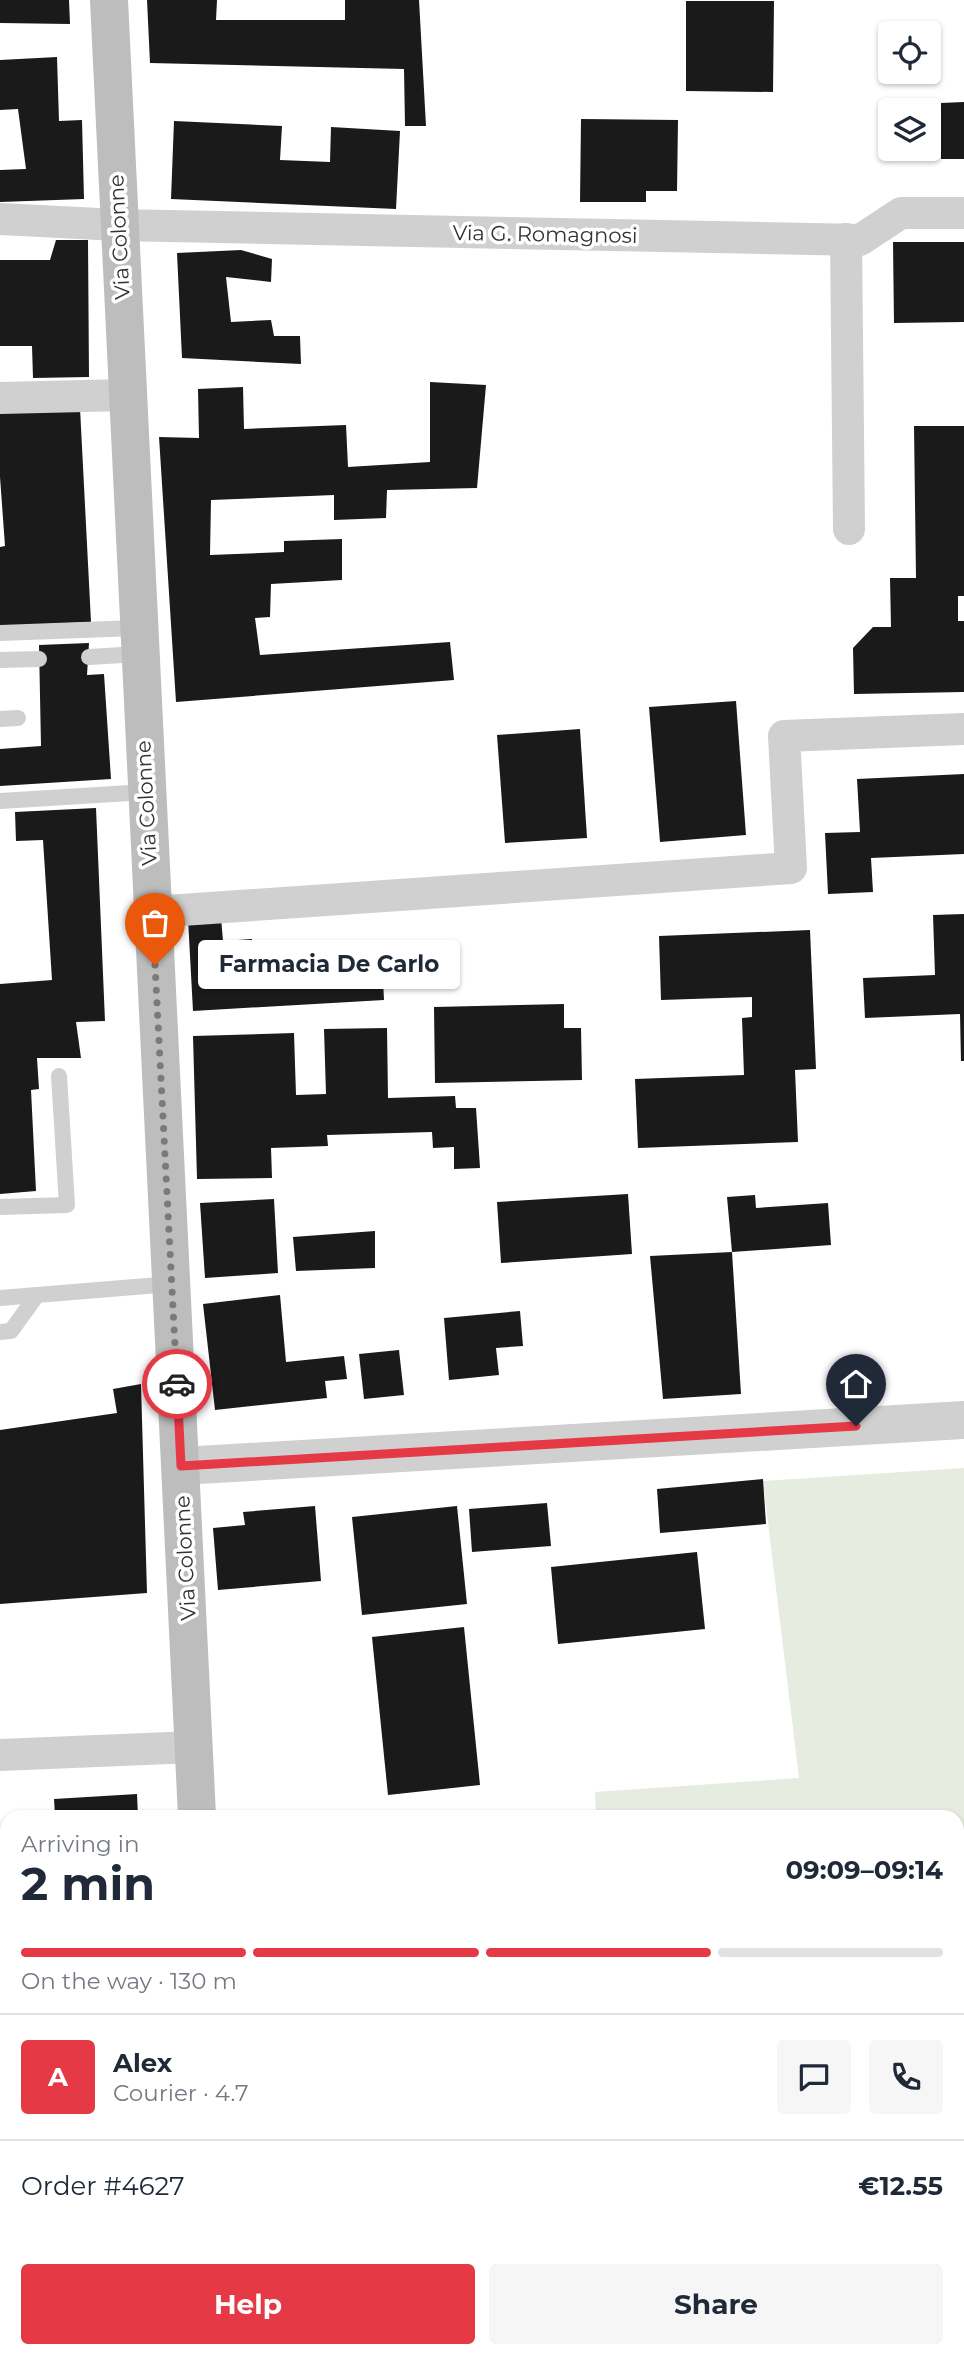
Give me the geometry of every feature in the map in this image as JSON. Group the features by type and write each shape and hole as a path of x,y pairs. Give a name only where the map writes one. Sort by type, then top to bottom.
{"main road":[{"name":"Via Colonne","path":"109,0 197,1810"}],"street":[{"name":"Via G. Romagnosi","path":"0,219 118,225 860,240 901,214 964,213"},
{"path":"846,239 849,529"},
{"path":"0,398 127,396"},
{"path":"152,912 791,867 785,736 964,729"},
{"path":"181,1466 964,1420"},
{"path":"0,1755 194,1747"}],"lane":[{"path":"0,633 138,641"},
{"path":"89,657 138,641"},
{"path":"0,660 39,659"},
{"path":"0,719 18,718"},
{"path":"0,801 146,792"},
{"path":"0,1207 67,1205 59,1076"},
{"path":"0,1298 171,1284"},
{"path":"0,1332 11,1331 37,1295"}],"shaded area":[{"path":"964,1468 964,1810 596,1810 595,1792 799,1778 763,1481"}],"building":[{"path":"0,0 69,0 70,24 0,23"},
{"path":"147,0 217,0 216,20 345,20 345,0 419,0 426,126 405,126 404,69 150,63"},
{"path":"686,1 774,1 773,92 686,91"},
{"path":"57,57 59,121 82,120 84,199 0,202 0,170 26,169 18,109 0,110 0,60"},
{"path":"964,102 964,159 941,159 941,103"},
{"path":"581,119 678,120 677,191 646,191 646,202 580,202"},
{"path":"174,121 282,126 280,160 330,162 331,127 400,131 396,209 171,199"},
{"path":"56,240 88,240 89,377 33,378 32,346 0,346 0,260 50,260"},
{"path":"893,242 964,242 964,322 894,323"},
{"path":"241,250 272,259 271,282 226,277 231,322 271,320 274,336 300,336 301,364 182,358 177,253"},
{"path":"430,382 486,385 477,488 387,490 386,518 334,520 334,495 211,500 210,555 284,552 284,541 342,539 342,580 271,584 270,617 255,618 260,655 450,642 454,680 176,702 159,437 199,438 198,389 243,387 244,429 346,425 348,467 430,462"},
{"path":"0,407 80,408 91,622 0,626 0,547 5,546 0,477"},
{"path":"914,426 964,426 964,596 958,596 958,621 964,621 964,692 854,694 853,648 873,627 891,627 890,578 916,578"},
{"path":"89,643 87,675 104,674 111,779 0,786 0,749 41,746 39,645"},
{"path":"736,701 746,835 660,842 649,707"},
{"path":"580,729 587,838 505,843 497,735"},
{"path":"964,774 964,854 871,858 873,892 828,894 825,833 860,832 857,779"},
{"path":"96,808 105,1021 76,1022 81,1058 37,1058 39,1089 31,1090 36,1191 0,1194 0,984 52,980 43,840 16,841 15,812"},
{"path":"964,914 964,1061 961,1061 960,1014 865,1018 863,978 935,975 933,915"},
{"path":"221,917 223,941 252,939 253,969 300,966 299,944 344,942 345,962 382,960 384,1000 193,1011 188,919"},
{"path":"810,930 816,1069 795,1070 798,1142 638,1148 635,1079 744,1075 742,1018 752,1017 752,997 661,1000 659,936"},
{"path":"564,1004 564,1028 581,1028 582,1080 435,1083 434,1007"},
{"path":"387,1028 388,1098 455,1096 456,1108 476,1108 480,1168 454,1169 454,1147 433,1148 432,1132 327,1135 328,1146 271,1148 272,1178 197,1179 193,1036 294,1033 296,1095 326,1094 324,1029"},
{"path":"628,1194 632,1254 501,1263 497,1202"},
{"path":"755,1195 756,1208 828,1203 831,1245 732,1252 727,1197"},
{"path":"274,1199 278,1273 205,1278 200,1203"},
{"path":"375,1231 375,1268 296,1271 293,1237"},
{"path":"732,1252 741,1394 663,1399 650,1256"},
{"path":"280,1295 286,1362 344,1356 347,1379 325,1381 327,1398 215,1410 203,1304"},
{"path":"520,1311 523,1346 496,1348 499,1375 449,1380 444,1318"},
{"path":"399,1350 404,1395 364,1399 359,1354"},
{"path":"141,1384 147,1593 0,1604 0,1430 117,1413 113,1389"},
{"path":"763,1479 766,1524 660,1533 657,1489"},
{"path":"547,1503 551,1546 472,1552 469,1509"},
{"path":"315,1506 321,1581 218,1590 213,1528 245,1525 243,1512"},
{"path":"457,1506 467,1604 362,1615 352,1517"},
{"path":"697,1552 705,1629 558,1644 551,1567"},
{"path":"464,1627 480,1785 388,1795 372,1637"},
{"path":"137,1794 138,1810 55,1810 54,1799"}],"way so far":[{"path":"155,965 177,1384"}],"place":[{"name":"Farmacia De Carlo","path":"155,965"}],"route":[{"path":"177,1384 181,1466 856,1426"}]}
